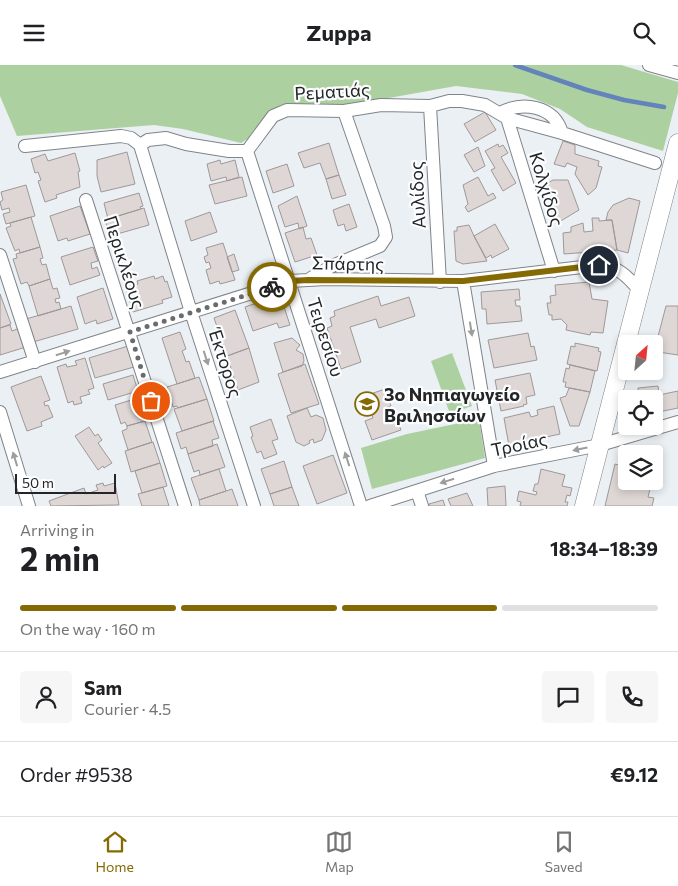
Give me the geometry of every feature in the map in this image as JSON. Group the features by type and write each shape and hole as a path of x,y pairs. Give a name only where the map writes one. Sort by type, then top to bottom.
{"street":[{"path":"649,65 678,73"},
{"name":"Ρεματιάς","path":"246,151 273,116 288,110 344,111 382,105 430,106 449,101 462,101 485,105 504,116 668,166"},
{"path":"504,116 511,107 524,105 537,108 560,125 562,133"},
{"name":"Αυλίδος","path":"430,106 440,282"},
{"path":"308,280 332,266 380,246 386,237 384,226 344,111"},
{"name":"Κολχίδος","path":"504,116 554,271"},
{"path":"25,146 121,136 131,138 140,145 148,139 166,137 186,144 220,150 246,151"},
{"path":"584,506 640,291 668,166 678,143"},
{"name":"Έκτορος","path":"140,145 191,312 254,506"},
{"name":"Τειρεσίου","path":"246,151 290,281 361,506"},
{"name":"Περικλέους","path":"86,200 130,332 184,506"},
{"path":"0,255 35,362"},
{"name":"Σπάρτης","path":"0,372 290,281 463,281 599,265 624,273 640,291"},
{"path":"463,281 494,467"},
{"path":"0,412 29,506"},
{"name":"Τροίας","path":"370,506 494,467 600,445 678,422"},
{"path":"416,491 422,506"}],"green space":[{"path":"0,65 621,65 678,82 678,93 663,151 587,127 560,109 522,94 456,86 344,106 283,104 270,111 249,138 241,143 183,129 154,125 17,136 0,96"},
{"path":"452,353 472,406 450,414 431,361"},
{"path":"479,419 485,458 372,489 361,448 407,434"}],"building":[{"path":"485,112 496,130 475,142 464,124"},
{"path":"563,141 575,145 575,154 599,161 598,166 602,167 596,188 588,195 575,174 577,167 567,163 565,167 554,164"},
{"path":"329,143 339,175 326,179 320,163 304,168 298,153"},
{"path":"498,144 499,147 503,145 508,153 501,157 516,183 503,191 491,170 495,168 485,151"},
{"path":"478,147 485,166 474,172 464,155"},
{"path":"127,152 135,184 101,192 97,176 97,160"},
{"path":"75,153 80,171 78,172 80,187 56,195 57,198 45,202 38,181 41,180 38,172 35,173 31,159 45,154 48,161"},
{"path":"220,160 221,164 235,160 239,177 227,181 226,177 211,181 207,164"},
{"path":"287,164 294,186 273,193 266,171"},
{"path":"339,175 346,195 332,199 326,179"},
{"path":"242,177 247,196 215,204 209,185"},
{"path":"478,177 488,196 493,193 496,198 468,212 465,207 468,204 463,185"},
{"path":"553,180 568,180 579,210 559,222 546,184"},
{"path":"26,185 35,216 6,224 3,214 10,212 9,208 2,210 0,202 3,200 1,192"},
{"path":"139,193 143,206 140,207 141,209 108,219 104,203"},
{"path":"297,196 307,226 299,229 298,223 285,227 278,206"},
{"path":"629,198 640,201 628,253 617,250 612,220 606,220 608,212 613,205"},
{"path":"349,204 357,227 346,231 344,224 338,226 333,210"},
{"path":"80,206 90,234 68,241 67,238 58,241 50,216"},
{"path":"144,208 149,225 110,236 105,220"},
{"path":"210,212 217,232 191,241 185,221"},
{"path":"31,217 40,247 20,253 19,249 15,251 6,228 11,226 10,223"},
{"path":"592,218 599,218 599,221 612,220 617,250 564,254 563,233 571,232 571,227 583,223 584,232 593,231"},
{"path":"495,224 509,249 492,258 491,255 486,258 474,236"},
{"path":"469,225 487,261 463,264 456,261 454,231 457,231 457,227"},
{"path":"303,227 306,239 311,238 317,255 295,262 285,233"},
{"path":"223,243 235,280 220,284 219,281 210,284 206,270 211,268 209,262 206,263 204,257 208,255 206,248"},
{"path":"40,247 43,258 40,259 42,265 46,264 50,279 29,286 27,282 21,284 13,259 17,258 16,254"},
{"path":"93,247 98,261 91,263 92,269 97,267 100,275 70,285 61,257"},
{"path":"234,254 239,270 232,272 227,257"},
{"path":"154,276 155,279 163,276 165,282 167,281 172,297 162,300 163,303 133,312 126,288 138,284 137,281"},
{"path":"50,279 53,289 57,288 60,298 55,299 56,303 59,302 61,309 38,316 29,286"},
{"path":"589,282 592,299 608,301 603,333 591,332 590,335 566,330 567,325 561,319 552,320 552,315 549,315 547,303 551,303 550,296 556,295 555,285"},
{"path":"103,288 113,319 97,324 96,320 85,324 77,297"},
{"path":"519,289 520,300 515,300 516,306 520,306 522,321 487,324 486,309 482,309 481,292"},
{"path":"0,294 11,324 0,328"},
{"path":"280,295 290,325 279,328 277,323 253,331 245,307"},
{"path":"378,296 381,306 409,297 415,316 379,328 376,319 350,327 361,362 341,369 327,328 332,326 330,318 335,316 334,311"},
{"path":"71,306 78,329 33,342 26,319"},
{"path":"666,306 678,306 678,355 663,353 663,335 658,335"},
{"path":"235,310 249,348 227,356 214,318"},
{"path":"10,325 12,331 20,328 26,347 0,355 0,328"},
{"path":"180,332 186,349 182,351 186,362 189,361 195,378 177,384 162,338"},
{"path":"528,333 531,347 534,346 537,360 494,368 488,340"},
{"path":"292,338 300,345 296,350 303,354 304,361 302,366 283,372 274,343"},
{"path":"575,343 599,348 598,351 601,352 597,371 567,364 571,346 575,347"},
{"path":"128,346 134,367 95,378 89,358"},
{"path":"249,348 259,382 238,390 227,356"},
{"path":"85,358 94,388 88,390 90,394 80,397 82,403 74,405 73,401 68,403 57,367 66,364 67,367 77,365 75,361"},
{"path":"305,364 319,404 291,413 278,374"},
{"path":"570,365 595,371 590,392 565,387 566,382 563,382 566,368 569,369"},
{"path":"530,373 535,395 526,397 527,404 524,406 501,411 495,380"},
{"path":"133,375 138,391 108,400 103,384"},
{"path":"41,376 50,400 44,402 45,406 48,405 53,417 41,422 42,426 27,431 11,387"},
{"path":"199,377 207,399 178,408 177,406 173,407 167,387"},
{"path":"658,386 658,390 638,390 638,388"},
{"path":"569,388 590,392 579,426 570,426 560,398 566,396"},
{"path":"385,389 391,406 385,408 387,414 394,412 401,430 372,440 365,421 373,418 371,412 364,414 359,398"},
{"path":"678,391 678,408 663,411 663,394"},
{"path":"138,398 145,421 127,426 125,422 121,424 115,405"},
{"path":"207,399 214,421 182,431 174,409"},
{"path":"554,406 560,434 537,439 536,437 531,438 531,440 509,446 504,418 529,412 531,417 538,415 537,410"},
{"path":"307,408 311,417 316,415 323,418 326,430 322,440 314,443 313,439 304,446 296,442 287,416"},
{"path":"271,419 278,439 272,441 277,454 264,459 261,451 257,453 251,437 253,436 250,427"},
{"path":"145,421 152,442 128,450 122,431 127,429 127,426"},
{"path":"213,421 219,438 212,440 213,446 188,454 186,447 181,449 176,433"},
{"path":"89,427 95,436 98,434 102,440 98,443 112,463 98,470 75,436"},
{"path":"153,442 160,463 131,472 125,451"},
{"path":"217,444 225,467 200,475 199,470 194,472 188,454"},
{"path":"333,455 347,493 317,504 303,466"},
{"path":"284,461 292,487 270,494 261,469"},
{"path":"160,463 167,486 142,493 135,471"},
{"path":"615,464 618,465 618,490 650,490 648,497 654,498 652,506 605,506"},
{"path":"219,469 226,491 199,500 191,478"},
{"path":"541,469 565,475 562,486 572,488 570,496 567,495 565,502 568,502 567,506 520,506 521,502 517,501 519,491 536,495 537,492 533,491 535,484 538,484"},
{"path":"103,483 104,486 115,483 119,505 51,506 49,501 84,488 86,494 98,490 96,485"},
{"path":"505,486 506,506 488,506 487,488"},
{"path":"163,487 169,506 142,506 138,494"},
{"path":"292,487 299,506 274,506 270,494"},
{"path":"232,489 238,506 200,506 199,500"},
{"path":"467,493 473,506 451,506 448,499"},
{"path":"443,500 445,506 430,506 429,504"}],"waterway":[{"path":"515,65 587,90 624,100 664,107"}],"way so far":[{"path":"151,401 130,332 272,287"}],"place":[{"name":"3ο Νηπιαγωγείο Βριλησσίων","path":"367,404"}],"route":[{"path":"272,287 290,281 326,279 463,281 599,265"}]}
